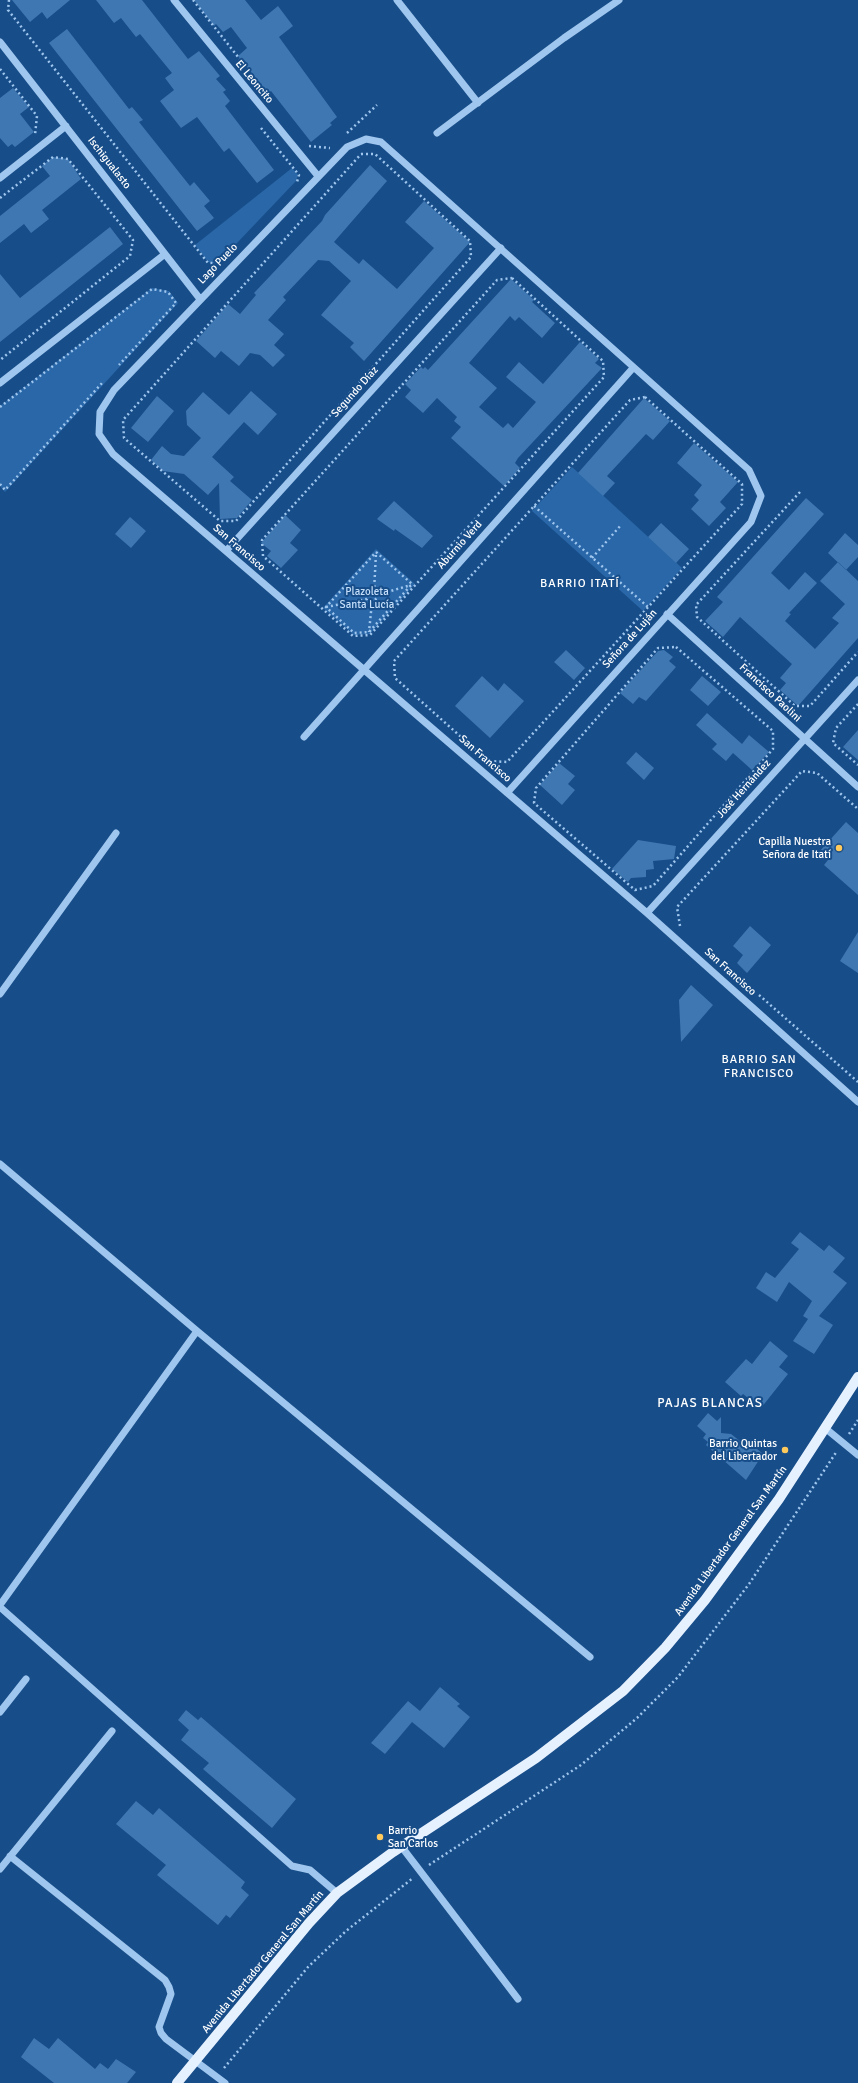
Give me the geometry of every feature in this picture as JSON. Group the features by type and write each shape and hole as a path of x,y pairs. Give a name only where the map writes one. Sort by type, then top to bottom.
{"main road":[{"name":"Avenida Libertador General San Martín","path":"177,2083 304,1928 337,1893 401,1846 536,1758 627,1687 665,1648 705,1600 779,1499 858,1377"}],"street":[{"name":"El Leoncito","path":"174,0 318,176"},
{"path":"396,0 478,103"},
{"path":"437,133 564,38 619,0"},
{"name":"Ischigualasto","path":"0,42 200,299"},
{"path":"0,178 66,126"},
{"name":"Lago Puelo","path":"99,434 100,412 114,390 347,147 366,139 381,142 501,248"},
{"path":"501,248 633,368"},
{"name":"Segundo Díaz","path":"226,551 501,248"},
{"path":"0,383 165,254"},
{"name":"Señora de Luján","path":"507,793 752,522 761,496 749,470 633,368"},
{"name":"Aburnio Verd","path":"304,737 633,368"},
{"name":"San Francisco","path":"99,434 113,454 364,668 647,914 858,1102"},
{"name":"Francisco Paolini","path":"668,614 858,787"},
{"name":"José Hernández","path":"647,914 858,680"},
{"path":"0,994 116,833"},
{"path":"0,1164 197,1331 590,1657"},
{"path":"197,1331 0,1606 292,1866 310,1870 337,1893"},
{"path":"825,1428 858,1456"},
{"path":"0,1712 26,1679"},
{"path":"0,1868 112,1731"},
{"path":"401,1846 518,1999"},
{"path":"10,1856 165,1980 169,1986 171,1994 159,2027 161,2033 166,2039 225,2083"}],"path":[{"path":"9,0 8,10 208,263 217,264 222,259"},
{"path":"192,0 251,73"},
{"path":"0,69 37,116 35,135"},
{"path":"343,137 377,105"},
{"path":"304,140 309,146 331,148"},
{"path":"361,154 375,154 470,241 471,257 236,521 220,521 124,438 123,420 361,154"},
{"path":"0,198 52,156 68,158 133,240 130,256 0,360"},
{"path":"292,188 297,182"},
{"path":"370,634 604,377 603,361 512,278 497,280 262,540 263,556 353,636 370,634 412,584"},
{"path":"0,407 152,289 168,292 176,303 117,367"},
{"path":"0,484 4,490 106,379"},
{"path":"645,396 742,484 742,504 507,762 488,761 395,678 394,661 534,506 630,400 645,396"},
{"path":"800,492 696,605 696,617 795,706 810,706 858,652"},
{"path":"534,506 648,607"},
{"path":"592,558 621,525"},
{"path":"376,552 412,584"},
{"path":"376,552 374,592 377,595"},
{"path":"326,607 376,552"},
{"path":"377,595 412,584"},
{"path":"326,607 367,598 369,594 374,592"},
{"path":"370,634 372,602 376,600 377,595"},
{"path":"367,598 372,602"},
{"path":"326,607 354,633 370,634"},
{"path":"676,646 772,731 773,749 653,886 635,890 534,803 536,788 658,648 676,646"},
{"path":"858,704 836,728 833,743 858,765"},
{"path":"685,931 679,926 677,907 802,771 817,773 858,809"},
{"path":"757,993 858,1082"}],"green space":[{"path":"292,168 298,175 296,181 217,264 208,262 195,245"},
{"path":"152,288 169,291 178,303 5,492 0,486 0,406"},
{"path":"572,467 682,568 643,611 532,511"},
{"name":"Plazoleta Santa Lucía","path":"376,549 415,584 370,634 354,635 323,608"}],"building":[{"path":"12,0 70,0 47,19 42,12 30,22"},
{"path":"96,0 142,0 188,59 199,51 220,76 216,79 226,90 223,92 230,101 225,106 274,170 257,183 229,148 224,152 197,117 181,128 160,101 174,90 165,78 172,73 140,34 136,37 121,18 114,23"},
{"path":"194,0 245,0 261,20 278,6 293,26 279,37 337,117 330,123 332,125 311,142 271,91 268,93 238,56 247,48 231,27 223,32 216,24 214,26"},
{"path":"67,29 129,109 132,107 143,120 139,122 190,186 194,182 210,201 204,206 214,218 197,231 49,43"},
{"path":"13,88 29,107 20,114 34,132 15,147 12,144 8,147 0,138 0,98"},
{"path":"53,157 68,159 81,179 42,210 49,219 31,233 24,224 0,243 0,216 50,176 42,166"},
{"path":"370,165 387,181 334,242 359,264 363,259 397,289 434,248 405,222 424,201 470,242 364,361 350,347 354,343 321,315 351,281 329,261 318,260 283,297 286,300 268,320 284,334 274,345 285,355 273,367 260,355 250,353 239,366 221,351 215,358 196,341 228,304 240,314 256,295 254,293 322,221 325,215"},
{"path":"110,227 123,244 0,342 0,274 20,298"},
{"path":"511,279 534,300 532,302 555,323 542,338 519,317 515,321 510,316 469,363 497,388 479,407 503,428 508,423 513,428 536,402 506,377 519,362 543,384 580,342 599,359 595,363 602,368 518,458 515,463 520,468 504,486 451,438 461,427 454,421 457,417 437,398 423,413 405,397 411,390 405,384 421,367 423,369 425,367 428,370"},
{"path":"251,391 277,414 258,435 244,422 212,457 234,477 230,481 252,500 237,518 220,519 219,483 208,495 184,474 163,471 151,460 162,446 171,454 184,456 201,438 187,425 186,411 203,392 229,415"},
{"path":"157,396 174,411 148,442 131,428"},
{"path":"644,398 670,421 653,440 646,434 607,476 615,483 603,496 578,473"},
{"path":"694,443 738,482 720,502 726,508 709,526 691,509 699,500 694,495 702,485 677,463"},
{"path":"806,498 824,514 771,573 789,590 805,572 817,583 789,613 791,614 785,621 815,649 839,623 832,618 845,604 820,581 838,562 858,581 858,638 798,706 780,690 786,683 780,678 792,664 740,617 723,637 705,621 723,602 717,597"},
{"path":"394,501 433,536 422,548 395,529 394,531 377,519"},
{"path":"285,515 301,530 290,543 298,550 281,568 267,556 271,551 261,543"},
{"path":"130,517 146,531 131,548 115,534"},
{"path":"661,523 689,549 676,563 648,537"},
{"path":"845,533 858,545 858,557 846,570 828,553"},
{"path":"566,650 585,668 574,680 554,662"},
{"path":"664,650 673,657 669,661 676,667 646,701 639,697 633,704 620,693 658,651"},
{"path":"482,676 498,691 504,683 524,701 490,738 455,706"},
{"path":"702,676 721,692 708,706 690,690"},
{"path":"707,713 742,744 749,735 769,752 752,770 733,753 726,761 712,749 717,744 696,725"},
{"path":"858,730 858,760 843,747"},
{"path":"636,752 654,768 644,780 626,763"},
{"path":"559,763 575,776 568,784 575,790 562,805 540,785"},
{"name":"Capilla Nuestra Señora de Itatí","path":"846,822 858,833 858,895 824,865 828,860 819,852"},
{"path":"638,840 676,846 674,859 653,861 654,869 646,870 646,877 631,878 628,882 612,869"},
{"path":"750,926 771,945 747,973 737,963 743,955 733,946"},
{"path":"858,932 858,973 840,961"},
{"path":"691,985 713,1005 681,1042 679,1000"},
{"path":"800,1232 824,1251 829,1245 845,1258 833,1272 847,1283 819,1316 833,1325 814,1354 793,1341 808,1319 803,1316 812,1301 789,1282 777,1302 756,1288 766,1272 775,1278 799,1249 791,1243"},
{"path":"770,1341 788,1356 779,1367 788,1374 761,1408 743,1394 741,1396 725,1382 746,1359 752,1364"},
{"path":"708,1413 717,1421 721,1417 721,1433 731,1434 740,1441 743,1437 763,1454 746,1480 706,1445 708,1442 703,1438 706,1434 697,1426"},
{"path":"440,1687 460,1704 457,1706 470,1717 444,1748 412,1722 385,1754 371,1743 408,1701 420,1711"},
{"path":"186,1710 198,1720 201,1717 296,1799 272,1828 203,1769 209,1763 181,1740 189,1730 178,1720"},
{"path":"136,1801 153,1815 159,1808 245,1882 241,1888 249,1895 230,1918 226,1915 218,1925 157,1875 166,1865 116,1824"},
{"path":"34,2038 49,2049 58,2038 95,2069 100,2063 108,2069 116,2059 136,2072 127,2083 54,2083 21,2057"}],"place":[{"name":"Capilla Nuestra Señora de Itatí","path":"839,848"},
{"name":"Barrio Quintas del Libertador","path":"785,1450"},
{"name":"Barrio San Carlos","path":"380,1837"}],"district":[{"name":"BARRIO ITATÍ","path":"580,584"},
{"name":"BARRIO SAN FRANCISCO","path":"759,1067"},
{"name":"PAJAS BLANCAS","path":"710,1404"}]}
